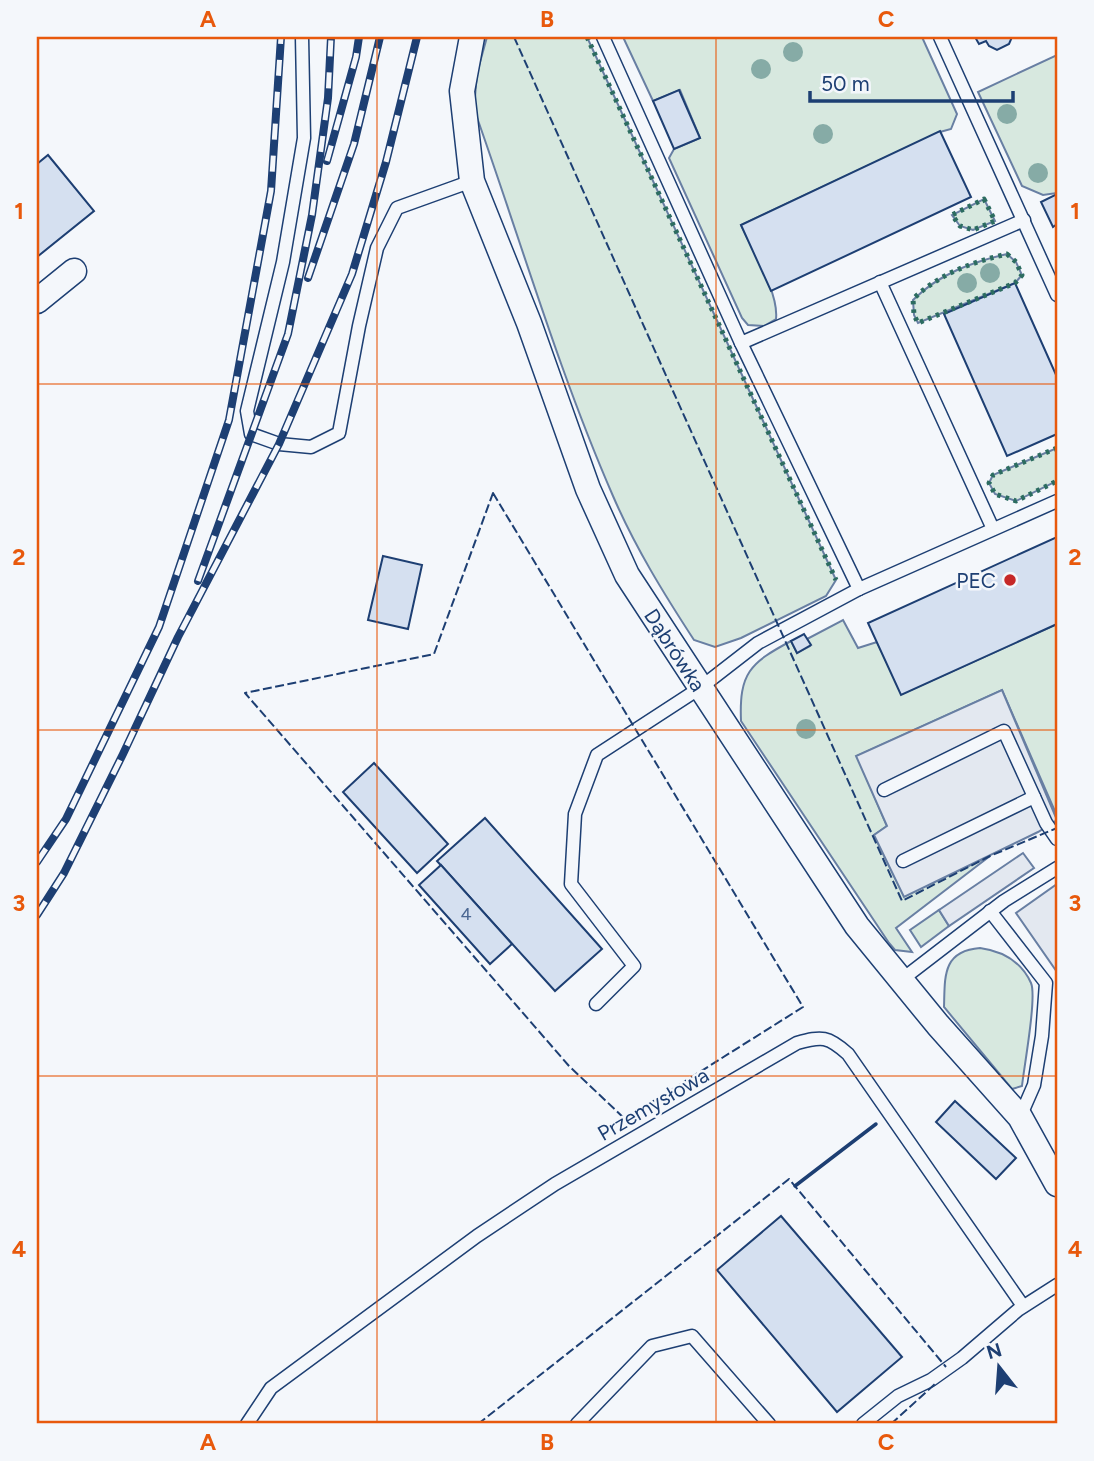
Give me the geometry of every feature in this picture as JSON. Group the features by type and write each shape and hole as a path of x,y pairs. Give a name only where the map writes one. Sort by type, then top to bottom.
{"street":[{"name":"Dąbrówka","path":"472,37 462,91 472,181 529,323 588,489 627,575 857,926 900,981 1020,1117 1057,1184"},
{"path":"37,301 74,271"}],"lane":[{"path":"302,37 304,138 283,262 247,411 251,435 279,444 311,447 339,433 377,248 397,208 472,181"},
{"path":"603,37 741,343 859,589"},
{"path":"940,37 1057,295"},
{"path":"741,343 1024,220"},
{"path":"880,282 993,530"},
{"path":"596,1003 634,966 571,884 575,814 597,755 700,688 758,643 859,589 1057,502"},
{"path":"884,789 1004,731 1046,823 1057,839"},
{"path":"903,861 1034,797"},
{"path":"900,981 990,911 1057,868"},
{"path":"990,911 1046,983 1042,1036 1034,1085 1020,1117"},
{"name":"Przemysłowa","path":"252,1422 271,1388 499,1221 555,1184 797,1042 817,1037 833,1040 848,1054 1023,1306"},
{"path":"863,1424 898,1396 931,1380 962,1358 1023,1306 1057,1285"},
{"path":"577,1424 652,1346 692,1336 769,1424"}],"shaded area":[{"path":"487,37 587,37 836,580 826,596 741,638 715,647 694,640 661,588 622,515 593,448 557,352 474,109 477,73"},
{"path":"623,37 922,37 957,114 951,129 741,225 764,271 776,308 776,319 764,326 748,325 742,318 669,158 674,149 700,138 680,90 653,101"},
{"path":"1057,55 1057,193 1043,195 1022,186 978,92"},
{"path":"984,199 995,221 973,230 960,226 952,215"},
{"path":"1007,254 1016,262 1022,275 1015,283 918,323 914,315 913,300 923,291 957,270"},
{"path":"1057,448 1057,481 1016,501 995,494 989,483 993,475"},
{"path":"843,620 858,648 877,642 902,694 1057,624 1057,816 1002,690 857,756 887,826 874,835 904,896 990,856 896,928 912,952 895,950 889,943 741,721 745,680 757,663 791,641 797,653 810,646 807,639"},
{"path":"1002,690 1057,820 1038,832 904,897 874,835 887,826 856,756"},
{"path":"1023,853 1034,868 949,926 939,910"},
{"path":"1057,884 1057,972 1016,913"},
{"path":"939,910 949,926 921,947 910,930"},
{"path":"980,948 1010,958 1022,969 1031,983 1031,1017 1022,1086 1012,1089 944,1007 946,976 952,960 958,954"}],"building":[{"path":"975,37 1012,37 1009,44 997,50 986,41 979,44"},
{"path":"679,90 700,138 674,149 653,101"},
{"path":"940,131 971,197 771,291 741,225"},
{"path":"48,155 94,211 37,257 37,164"},
{"path":"1057,194 1057,224 1053,227 1041,202"},
{"path":"1015,283 1057,377 1057,434 1007,456 944,314"},
{"name":"PEC","path":"1057,537 1057,624 901,695 868,623"},
{"path":"383,556 422,565 408,629 368,620"},
{"path":"804,634 811,645 797,653 791,641"},
{"path":"374,763 448,844 417,873 343,792"},
{"path":"485,818 602,949 555,991 437,861"},
{"path":"441,865 512,944 490,964 419,885"},
{"path":"955,1101 1016,1158 996,1179 936,1122"},
{"path":"781,1216 902,1357 837,1412 717,1270"}],"railway":[{"path":"37,862 66,819 159,627 229,420 271,191 281,37"},
{"path":"198,581 288,334 312,215 328,98 331,37"},
{"path":"327,161 359,37"},
{"path":"308,278 354,144 380,37"},
{"path":"37,915 64,873 178,637 279,444 352,274 386,162 417,37"}],"hedge":[{"path":"587,37 836,580"},
{"path":"984,199 995,221 973,230 960,226 952,215 984,199"},
{"path":"1007,254 1016,262 1022,275 1015,283 918,323 914,315 913,299 923,290 957,270 1007,254"},
{"path":"1057,448 993,475 989,483 995,494 1016,501 1057,481"}],"fence":[{"path":"514,37 902,901 990,856 1057,828"},
{"path":"493,493 803,1007 625,1119 569,1066 245,693 434,654 493,493"},
{"path":"478,1424 789,1179 946,1367"},
{"path":"891,1424 935,1384"}],"wall":[{"path":"795,1186 876,1124"}],"place":[{"name":"PEC","path":"1010,580"}]}
